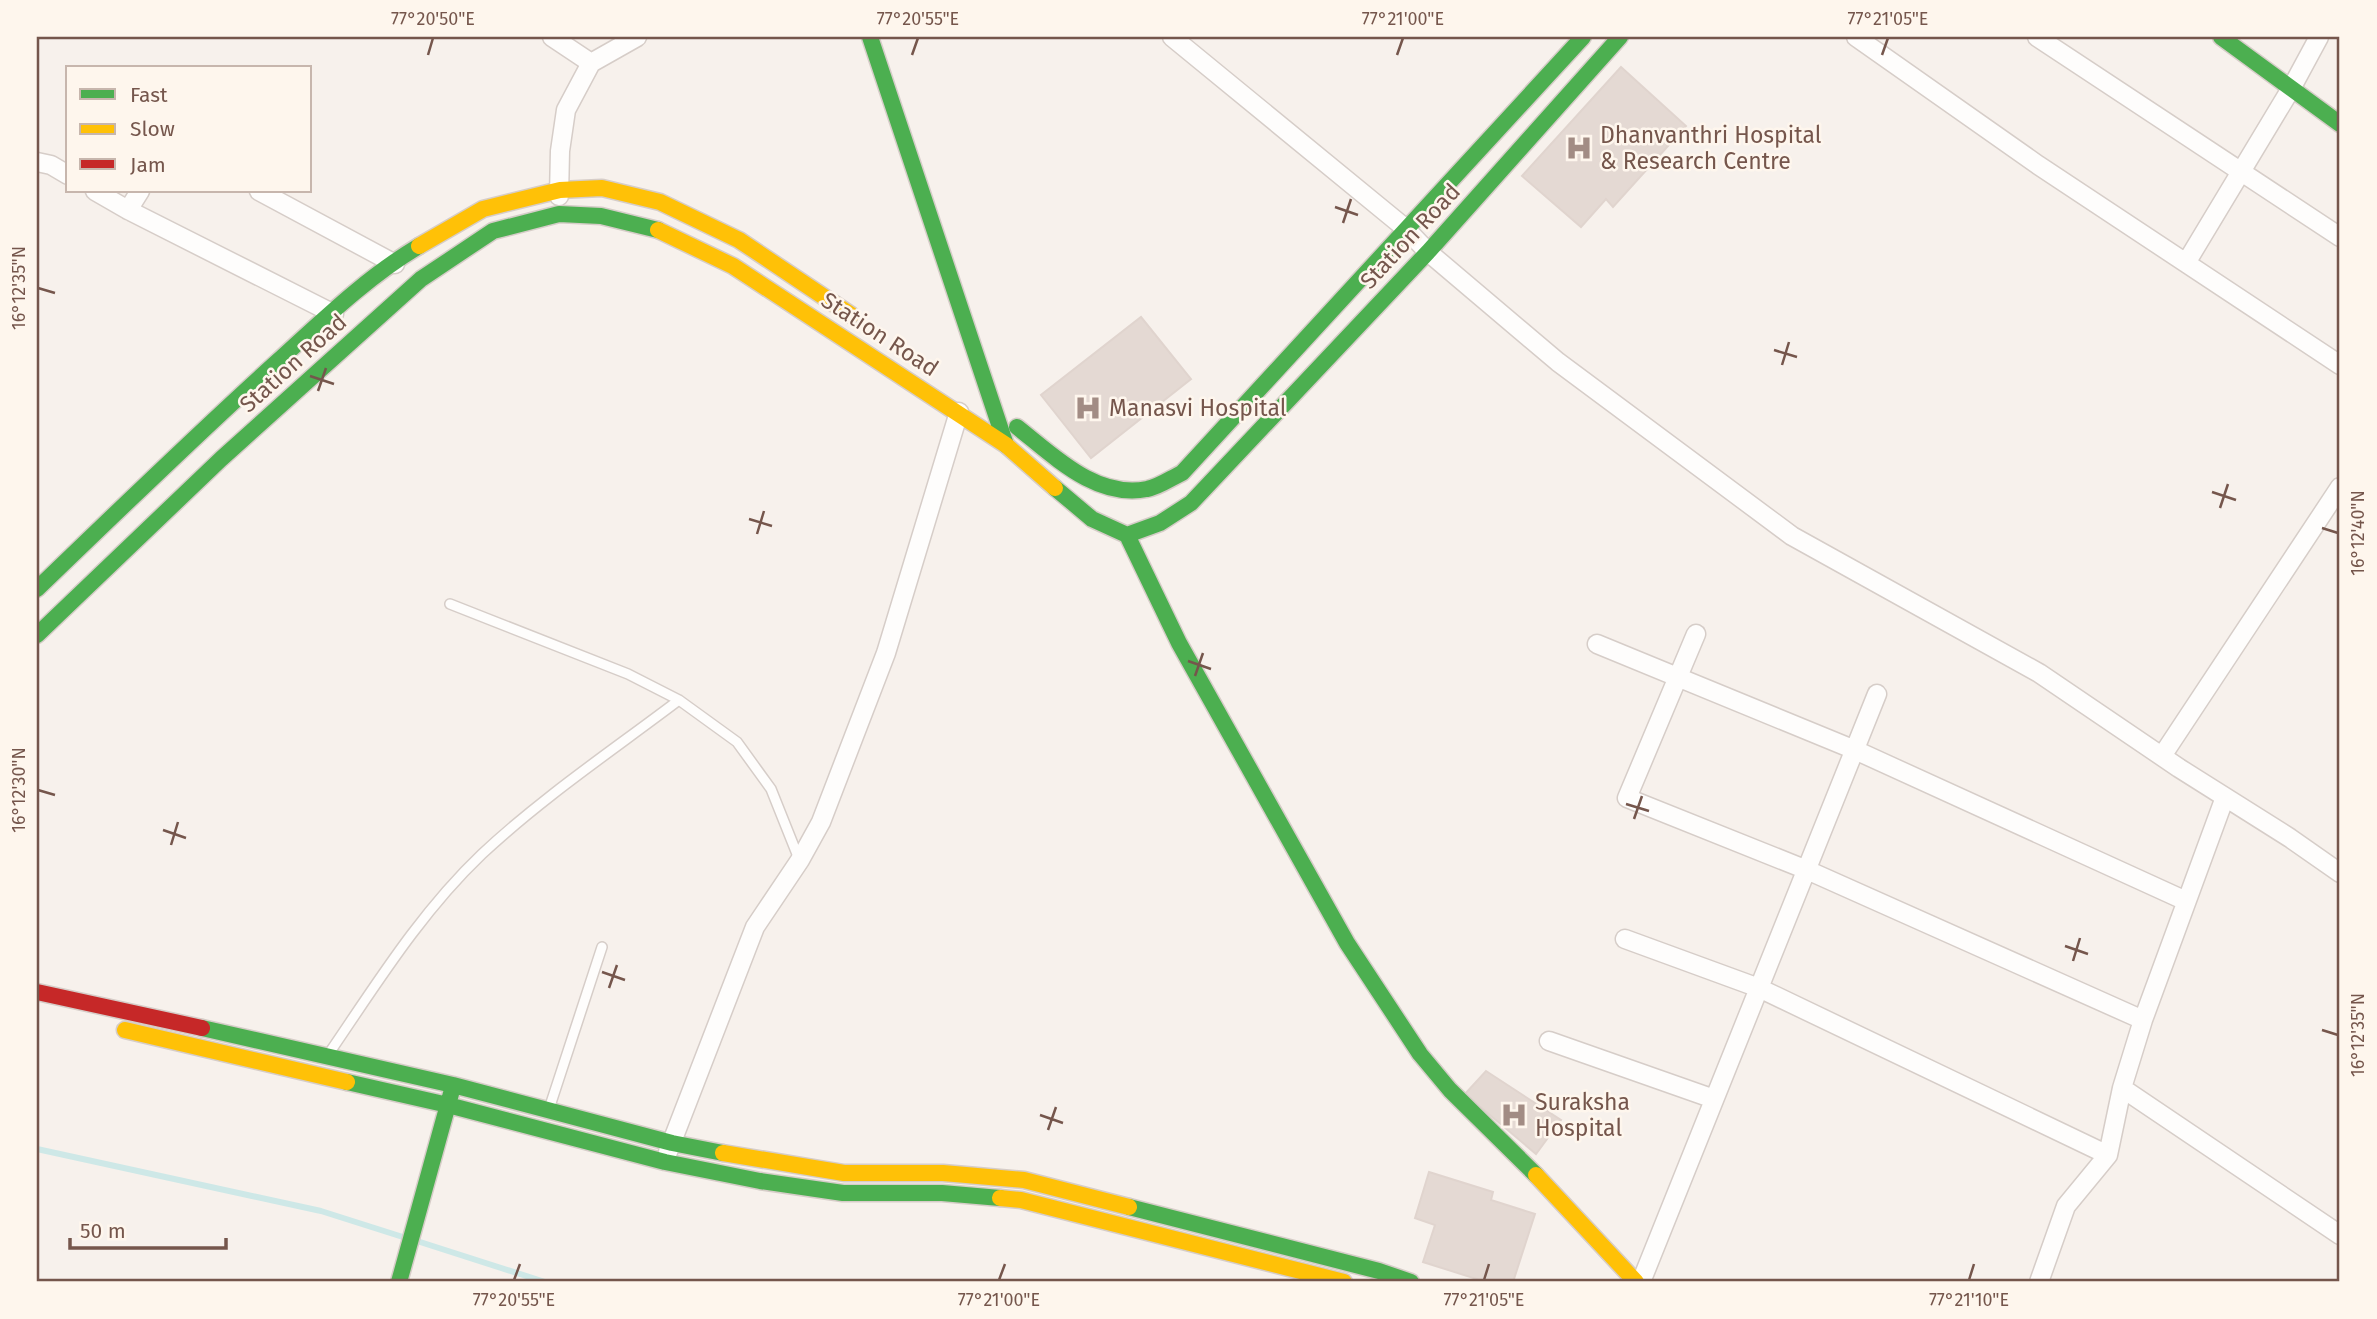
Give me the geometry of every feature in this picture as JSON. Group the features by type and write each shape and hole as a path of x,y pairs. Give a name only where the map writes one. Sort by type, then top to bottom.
{"main road":[{"path":"870,37 1006,445"},
{"name":"Station Road","path":"973,396 1089,481 1121,492 1149,489 1182,473 1583,37"},
{"name":"Station Road","path":"37,635 220,459 421,279 493,231 559,214 601,216 653,226 733,266 1006,445 1092,519 1127,535 1160,523 1191,503 1427,252 1620,37"},
{"path":"2221,37 2340,124"},
{"name":"Station Road","path":"37,589 197,434 331,313 391,262 483,209 559,190 602,188 660,202 739,240 862,322"},
{"path":"1127,535 1179,643 1312,882 1347,943 1420,1054 1450,1090 1556,1194 1636,1282"},
{"path":"37,992 327,1055 672,1143 763,1161 844,1173 943,1173 1024,1180 1379,1271 1411,1282"},
{"path":"103,1025 449,1105 665,1162 760,1181 843,1193 942,1193 1021,1200 1344,1282"},
{"path":"399,1282 453,1085"},
{"path":"942,1193 943,1173"}],"street":[{"path":"552,37 591,63"},
{"path":"559,214 560,151 566,110 591,63 637,37"},
{"path":"1172,37 1405,228 1427,252 1558,362 1792,536 2039,673 2340,873"},
{"path":"1856,37 2038,165 2340,365"},
{"path":"2037,37 2340,237"},
{"path":"2186,263 2319,37"},
{"path":"37,162 51,165 66,174"},
{"path":"97,192 363,330"},
{"path":"128,210 139,192"},
{"path":"261,192 421,279"},
{"path":"665,1162 755,927 800,860 821,822 886,653 959,412"},
{"path":"2162,757 2340,487"},
{"path":"37,560 85,591"},
{"path":"1696,634 1627,798 1807,870 2143,1020"},
{"path":"1597,644 1855,750 2186,901"},
{"path":"1641,1282 1877,694"},
{"path":"2039,1282 2066,1206 2108,1155 2122,1088 2143,1020 2225,797"},
{"path":"1625,939 1759,988 2108,1155"},
{"path":"1549,1041 1714,1099"},
{"path":"2122,1088 2340,1235"}],"lane":[{"path":"450,604 628,674 679,700 737,742 771,789 800,860"},
{"path":"314,1073 416,927 482,855 570,781 679,700"},
{"path":"548,1110 602,947"}],"building":[{"path":"1621,67 1686,126 1613,207 1606,199 1581,227 1522,176"},
{"path":"1141,317 1191,379 1091,458 1041,395"},
{"path":"1486,1071 1561,1120 1536,1154 1465,1094"},
{"path":"1429,1172 1493,1192 1491,1200 1535,1214 1513,1282 1486,1282 1423,1262 1435,1225 1415,1218"}],"waterway":[{"path":"37,1149 321,1211 406,1238"},
{"path":"417,1241 545,1282"}],"traffic: fast":[{"path":"870,37 1006,445"},
{"path":"1017,427 1077,473 1110,488 1147,489 1182,473 1583,37"},
{"path":"1055,488 1092,519 1127,535 1160,523 1191,503 1428,252 1620,37"},
{"path":"2221,37 2340,124"},
{"path":"37,635 221,459 421,279 493,231 559,214 601,216 658,230"},
{"path":"37,589 187,445 329,315 381,271 419,246"},
{"path":"1127,535 1179,643 1347,943 1420,1054 1450,1090 1536,1175"},
{"path":"202,1028 453,1085 672,1143 723,1153"},
{"path":"347,1082 448,1105 665,1162 760,1181 843,1193 942,1193 1000,1198"},
{"path":"399,1282 452,1090"},
{"path":"1129,1207 1379,1271 1411,1282"}],"traffic: slow":[{"path":"419,246 483,209 560,190 602,188 660,202 739,240 851,315"},
{"path":"658,230 733,266 1006,445 1055,488"},
{"path":"125,1030 347,1082"},
{"path":"723,1153 844,1173 943,1173 1024,1180 1129,1207"},
{"path":"1536,1175 1636,1282"},
{"path":"1000,1198 1021,1200 1344,1282"}],"traffic: jam":[{"path":"37,992 202,1028"}],"place":[{"name":"Dhanvanthri Hospital & Research Centre","path":"1579,148"},
{"name":"Manasvi Hospital","path":"1088,408"},
{"name":"Suraksha Hospital","path":"1514,1115"}]}
